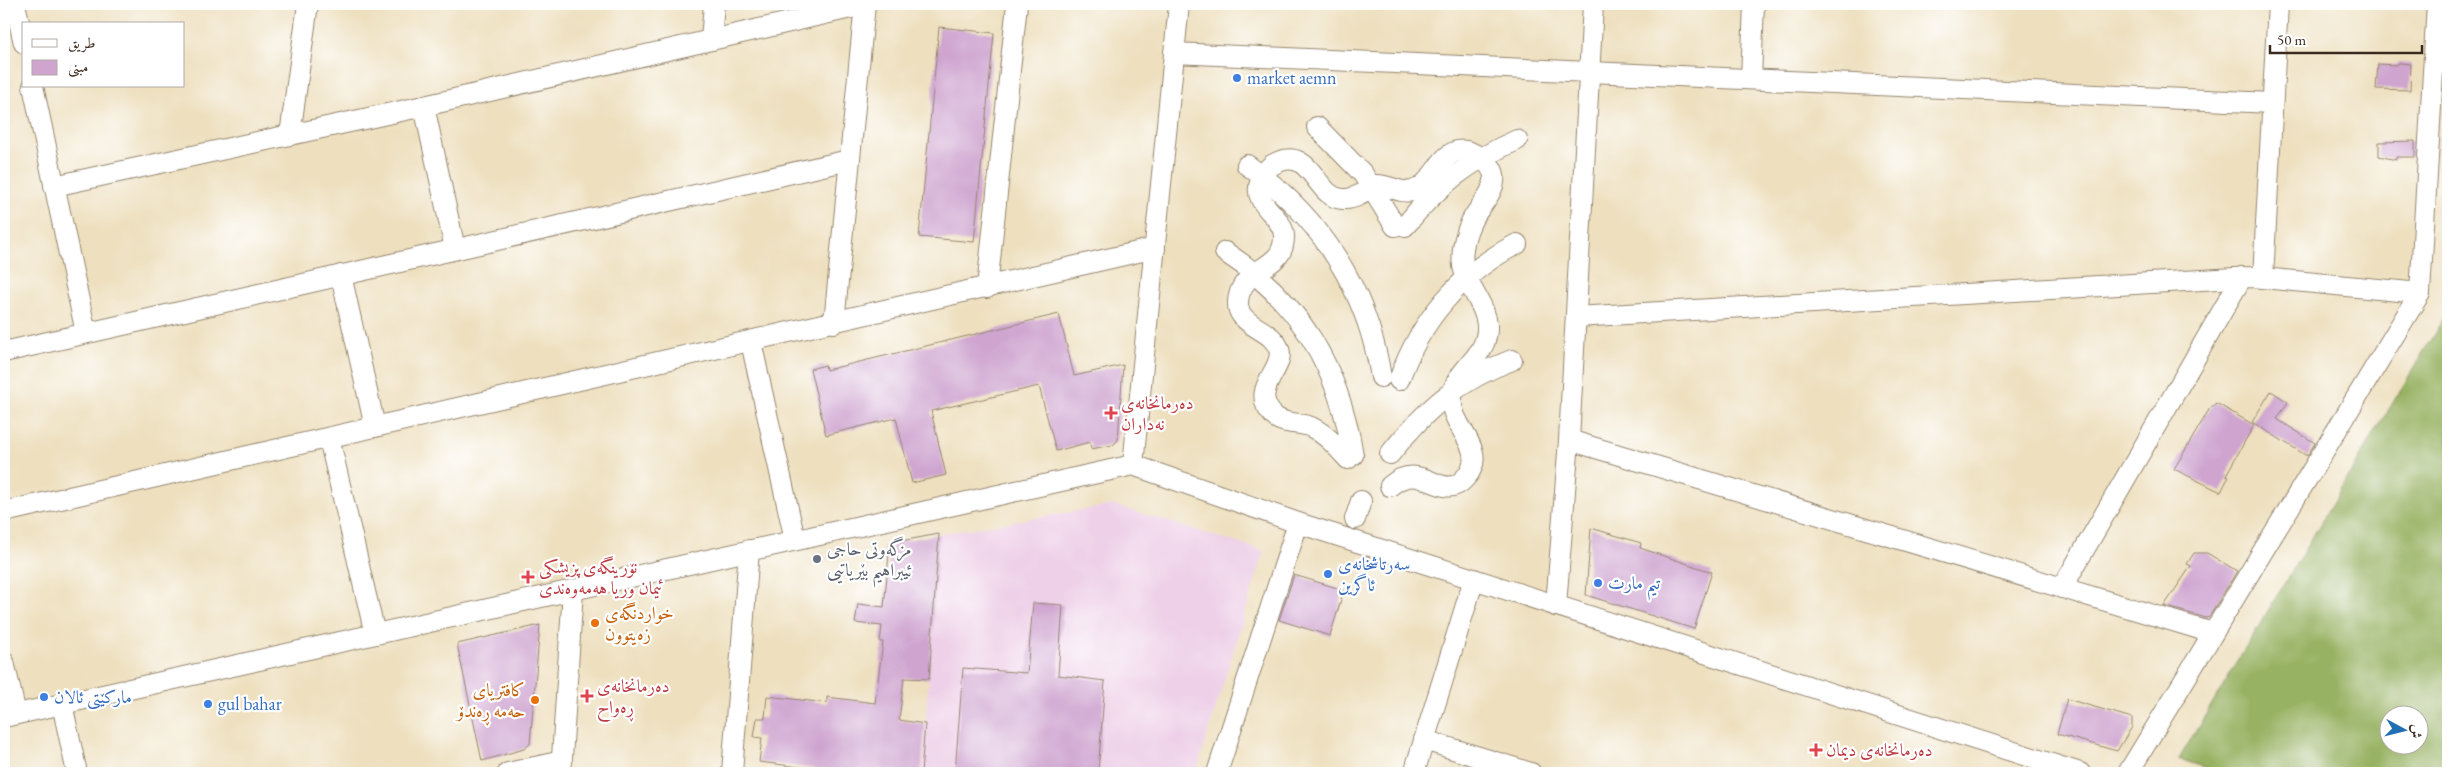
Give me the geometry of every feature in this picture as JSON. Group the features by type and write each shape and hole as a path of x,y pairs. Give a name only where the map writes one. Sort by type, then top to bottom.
{"street":[{"path":"15,4 22,34"},
{"path":"290,135 308,4"},
{"path":"711,40 714,4"},
{"path":"54,186 424,106 865,4 834,323"},
{"path":"987,288 1017,4"},
{"path":"1134,465 1179,4"},
{"path":"1556,606 1576,318 1593,4"},
{"path":"1751,79 1754,4"},
{"path":"2262,278 2278,4"},
{"path":"2128,773 2420,293 2437,4"},
{"path":"1174,53 2272,104"},
{"path":"33,88 86,333"},
{"path":"424,106 455,249"},
{"path":"1317,127 1352,160 1400,226 1439,188 1480,157 1517,140"},
{"path":"1255,171 1284,160 1292,160 1303,164 1313,172 1328,194 1338,199 1355,198 1372,187 1380,185 1410,192 1427,183 1442,159 1450,154 1461,152 1473,153 1480,157 1489,166 1493,175 1491,195 1472,220 1465,234 1462,250 1466,279 1483,310 1486,333 1476,360 1459,376 1452,404 1454,416 1472,446 1474,462 1464,480 1451,486 1442,486 1414,475 1398,480 1390,486"},
{"path":"4,352 849,160"},
{"path":"1255,171 1301,210 1318,229 1346,272 1360,299 1390,379 1406,362 1431,316 1466,279 1487,262 1518,244"},
{"path":"1225,252 1254,273 1290,307 1307,330 1324,360 1345,414 1350,457 1319,432 1304,424 1290,424 1282,421 1273,416 1268,407 1265,387 1280,362 1281,354 1274,340 1248,323 1239,308 1238,296 1242,287 1254,273 1274,262 1279,256 1284,234 1281,226 1268,212 1260,196 1260,184 1255,171"},
{"path":"4,512 1155,248"},
{"path":"341,275 375,427"},
{"path":"1576,318 2242,277 2420,293"},
{"path":"2062,588 2242,277"},
{"path":"751,342 795,540"},
{"path":"1390,454 1413,425 1454,390 1493,367 1512,360"},
{"path":"329,438 375,634"},
{"path":"1568,440 2213,633"},
{"path":"4,662 10,716 1134,465 1298,523 2080,773"},
{"path":"1217,773 1298,523"},
{"path":"732,773 750,550"},
{"path":"1414,773 1474,580"},
{"path":"508,773 562,767 574,590"},
{"path":"62,704 78,773"},
{"path":"1424,740 1531,773"}],"shaded area":[{"path":"1113,505 1264,551 1196,773 922,773 939,534"}],"green space":[{"path":"2448,311 2448,773 2222,773 2179,759"}],"building":[{"path":"939,27 994,33 974,242 919,237"},
{"path":"2399,63 2411,64 2410,90 2376,89 2378,64 2396,65"},
{"path":"2415,141 2415,157 2396,157 2396,160 2379,156 2379,142"},
{"path":"1059,314 1074,376 1123,365 1118,440 1113,445 1091,449 1090,442 1056,451 1039,386 931,411 946,475 912,483 896,418 826,435 810,369 825,365 826,370"},
{"path":"2271,391 2288,402 2277,419 2315,443 2307,456 2252,422"},
{"path":"2216,403 2254,425 2226,475 2229,476 2221,492 2174,469 2210,408"},
{"path":"1591,528 1641,543 1640,548 1712,572 1694,629 1586,595"},
{"path":"939,534 929,679 904,678 899,720 925,724 921,773 849,773 759,762 762,738 754,737 757,718 765,718 767,696 827,703 827,697 875,703 883,642 880,642 882,626 855,623 858,604 884,607 890,543"},
{"path":"2194,553 2207,553 2237,571 2209,617 2206,618 2164,606 2191,566 2187,564"},
{"path":"1294,575 1344,590 1330,636 1279,620"},
{"path":"1033,603 1063,605 1058,675 1105,681 1098,773 955,773 963,668 1027,673"},
{"path":"540,625 530,744 524,749 482,761 457,644"},
{"path":"2067,699 2132,718 2132,727 2117,751 2057,734"}],"place":[{"name":"market aemn","path":"1237,78"},
{"name":"دەرمانخانەی نەداران","path":"1111,413"},
{"name":"مزگەوتی حاجی ئیبراهیم بێریاتیی","path":"817,559"},
{"name":"سەرتاشخانەی ئاگرین","path":"1328,574"},
{"name":"نۆرینگەی پزیشکی ئیمان وریا هەمەوەندی","path":"528,577"},
{"name":"تیم مارت","path":"1598,583"},
{"name":"خواردنگەی زەیتوون","path":"595,623"},
{"name":"دەرمانخانەی ڕەواح","path":"587,696"},
{"name":"مارکێتی ئالان","path":"44,697"},
{"name":"کافتریای حەمە ڕەندۆ","path":"535,700"},
{"name":"gul bahar","path":"208,704"},
{"name":"دەرمانخانەی دیمان","path":"1816,750"}]}
